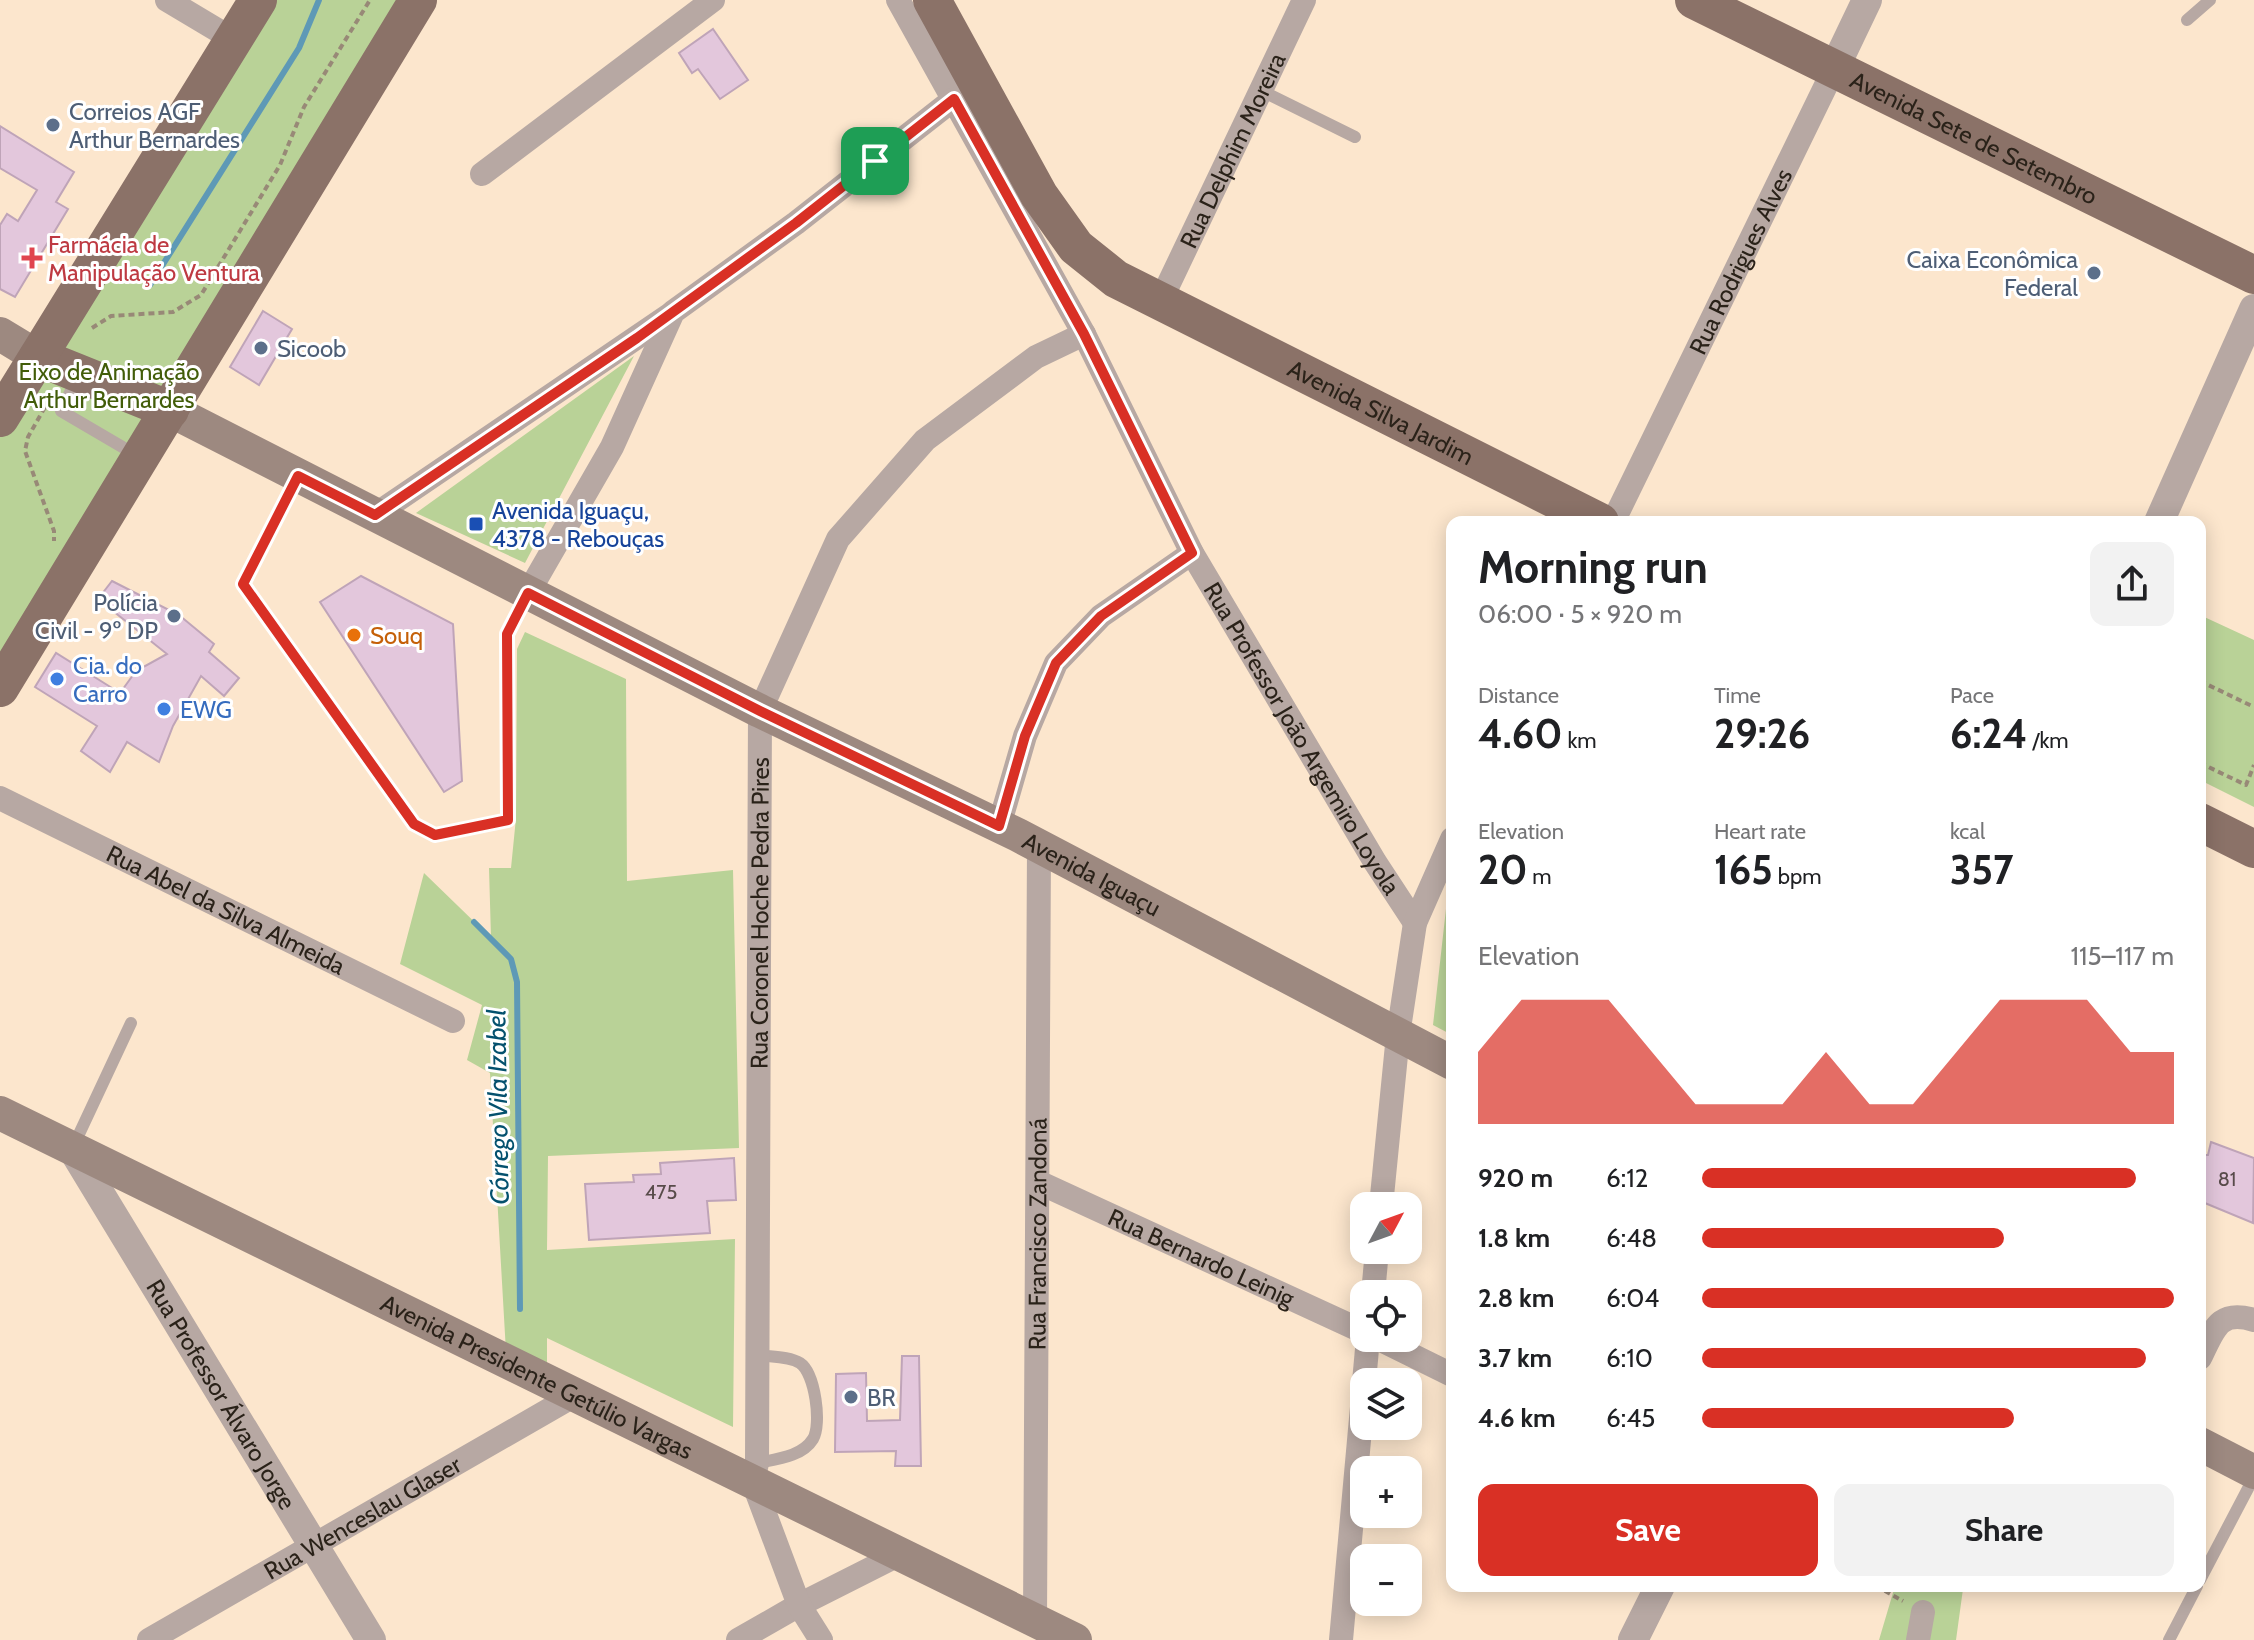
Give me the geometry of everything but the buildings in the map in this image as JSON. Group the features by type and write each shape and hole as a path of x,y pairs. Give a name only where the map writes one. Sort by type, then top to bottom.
{"main road":[{"path":"0,418 258,0"},
{"path":"0,688 418,0"},
{"path":"932,0 1039,195 1076,247 1116,279 1160,302"},
{"name":"Avenida Sete de Setembro","path":"1694,0 2254,275"},
{"path":"977,141 1039,195"},
{"name":"Avenida Silva Jardim","path":"1160,302 1588,516"},
{"path":"0,334 38,357 170,410"},
{"name":"Avenida Iguaçu","path":"170,410 760,711 1039,846 1446,1060"},
{"path":"2206,829 2254,849"},
{"name":"Avenida Presidente Getúlio Vargas","path":"0,1113 575,1395 755,1473 900,1554 1075,1640"},
{"path":"2206,1447 2254,1474"}],"street":[{"path":"167,0 234,40"},
{"path":"482,174 713,0"},
{"name":"Rua Professor João Argemiro Loyola","path":"898,0 1084,334 1192,553 1375,862 1415,923"},
{"name":"Rua Delphim Moreira","path":"1160,302 1304,0"},
{"name":"Rua Rodrigues Alves","path":"1616,516 1867,0"},
{"path":"375,515 673,312 796,223 954,99"},
{"path":"2162,516 2254,309"},
{"path":"528,593 612,447 673,312"},
{"name":"Rua Coronel Hoche Pedra Pires","path":"755,1473 760,711 838,539 925,440 1036,357 1084,334"},
{"path":"999,826 1025,736 1056,663 1101,616 1192,553"},
{"name":"Rua Abel da Silva Almeida","path":"0,798 453,1021"},
{"name":"Rua Francisco Zandoná","path":"1035,1620 1039,846"},
{"path":"1382,1192 1398,1035 1415,923 1446,857"},
{"name":"Rua Professor Álvaro Jorge","path":"72,1148 371,1640"},
{"name":"Rua Bernardo Leinig","path":"1038,1182 1350,1326"},
{"path":"2206,1346 2215,1327 2227,1317 2241,1316 2254,1320"},
{"path":"1405,1352 1446,1372"},
{"name":"Rua Wenceslau Glaser","path":"149,1640 575,1395"},
{"path":"1341,1640 1359,1440"},
{"path":"755,1473 799,1605 821,1640"},
{"path":"738,1640 900,1554"},
{"path":"1633,1640 1657,1592"},
{"path":"1918,1640 1923,1612"}],"lane":[{"path":"2187,20 2210,0"},
{"path":"1262,91 1355,137"},
{"path":"79,373 61,411 141,458"},
{"path":"298,476 243,584 414,824 435,835 508,820 507,634 528,593"},
{"path":"72,1148 131,1023"},
{"path":"755,1473 802,1449 813,1440 816,1429 814,1384 808,1372 800,1363 758,1355"},
{"path":"2206,1568 2254,1474"},
{"path":"2169,1640 2194,1592"}],"path":[{"path":"88,335 94,325 111,316 173,312 201,295 280,165 304,107 370,0"},
{"path":"47,405 28,437 25,451 54,531 55,543"},
{"path":"2206,684 2254,707"},
{"path":"2206,766 2246,785 2254,765"},
{"path":"1887,1592 1923,1612"}],"green space":[{"name":"Eixo de Animação Arthur Bernardes","path":"277,0 410,0 0,677 0,436"},
{"path":"634,356 525,563 416,513"},
{"path":"2206,618 2254,640 2254,807 2206,783"},
{"path":"525,632 626,679 627,881 733,870 739,1148 548,1156 547,1250 735,1239 733,1427 547,1338 547,1371 506,1352 490,1073 467,1060 482,1005 400,964 424,873 491,938 489,868 511,868 516,818 517,649"},
{"path":"1446,909 1446,1032 1433,1025"},
{"path":"1893,1592 1963,1592 1956,1640 1879,1640"}],"waterway":[{"name":"Córrego Vila Izabel","path":"150,285 299,48 319,0"},
{"name":"Córrego Vila Izabel","path":"474,922 511,959 517,982 520,1309"}],"place":[{"name":"Correios AGF Arthur Bernardes","path":"53,125"},
{"name":"Farmácia de Manipulação Ventura","path":"32,258"},
{"name":"Caixa Econômica Federal","path":"2094,273"},
{"name":"Sicoob","path":"261,348"},
{"name":"Avenida Iguaçu, 4378 - Rebouças","path":"476,524"},
{"name":"Polícia Civil - 9º DP","path":"174,616"},
{"name":"Souq","path":"354,635"},
{"name":"Cia. do Carro","path":"57,679"},
{"name":"EWG","path":"164,709"},
{"name":"BR","path":"851,1397"}],"route":[{"path":"954,99 1084,334 1192,553 1101,616 1056,663 1025,736 999,826 760,711 528,593 507,634 508,820 435,835 414,824 243,584 298,476 375,515 637,338 796,223 875,161 954,99"}]}
